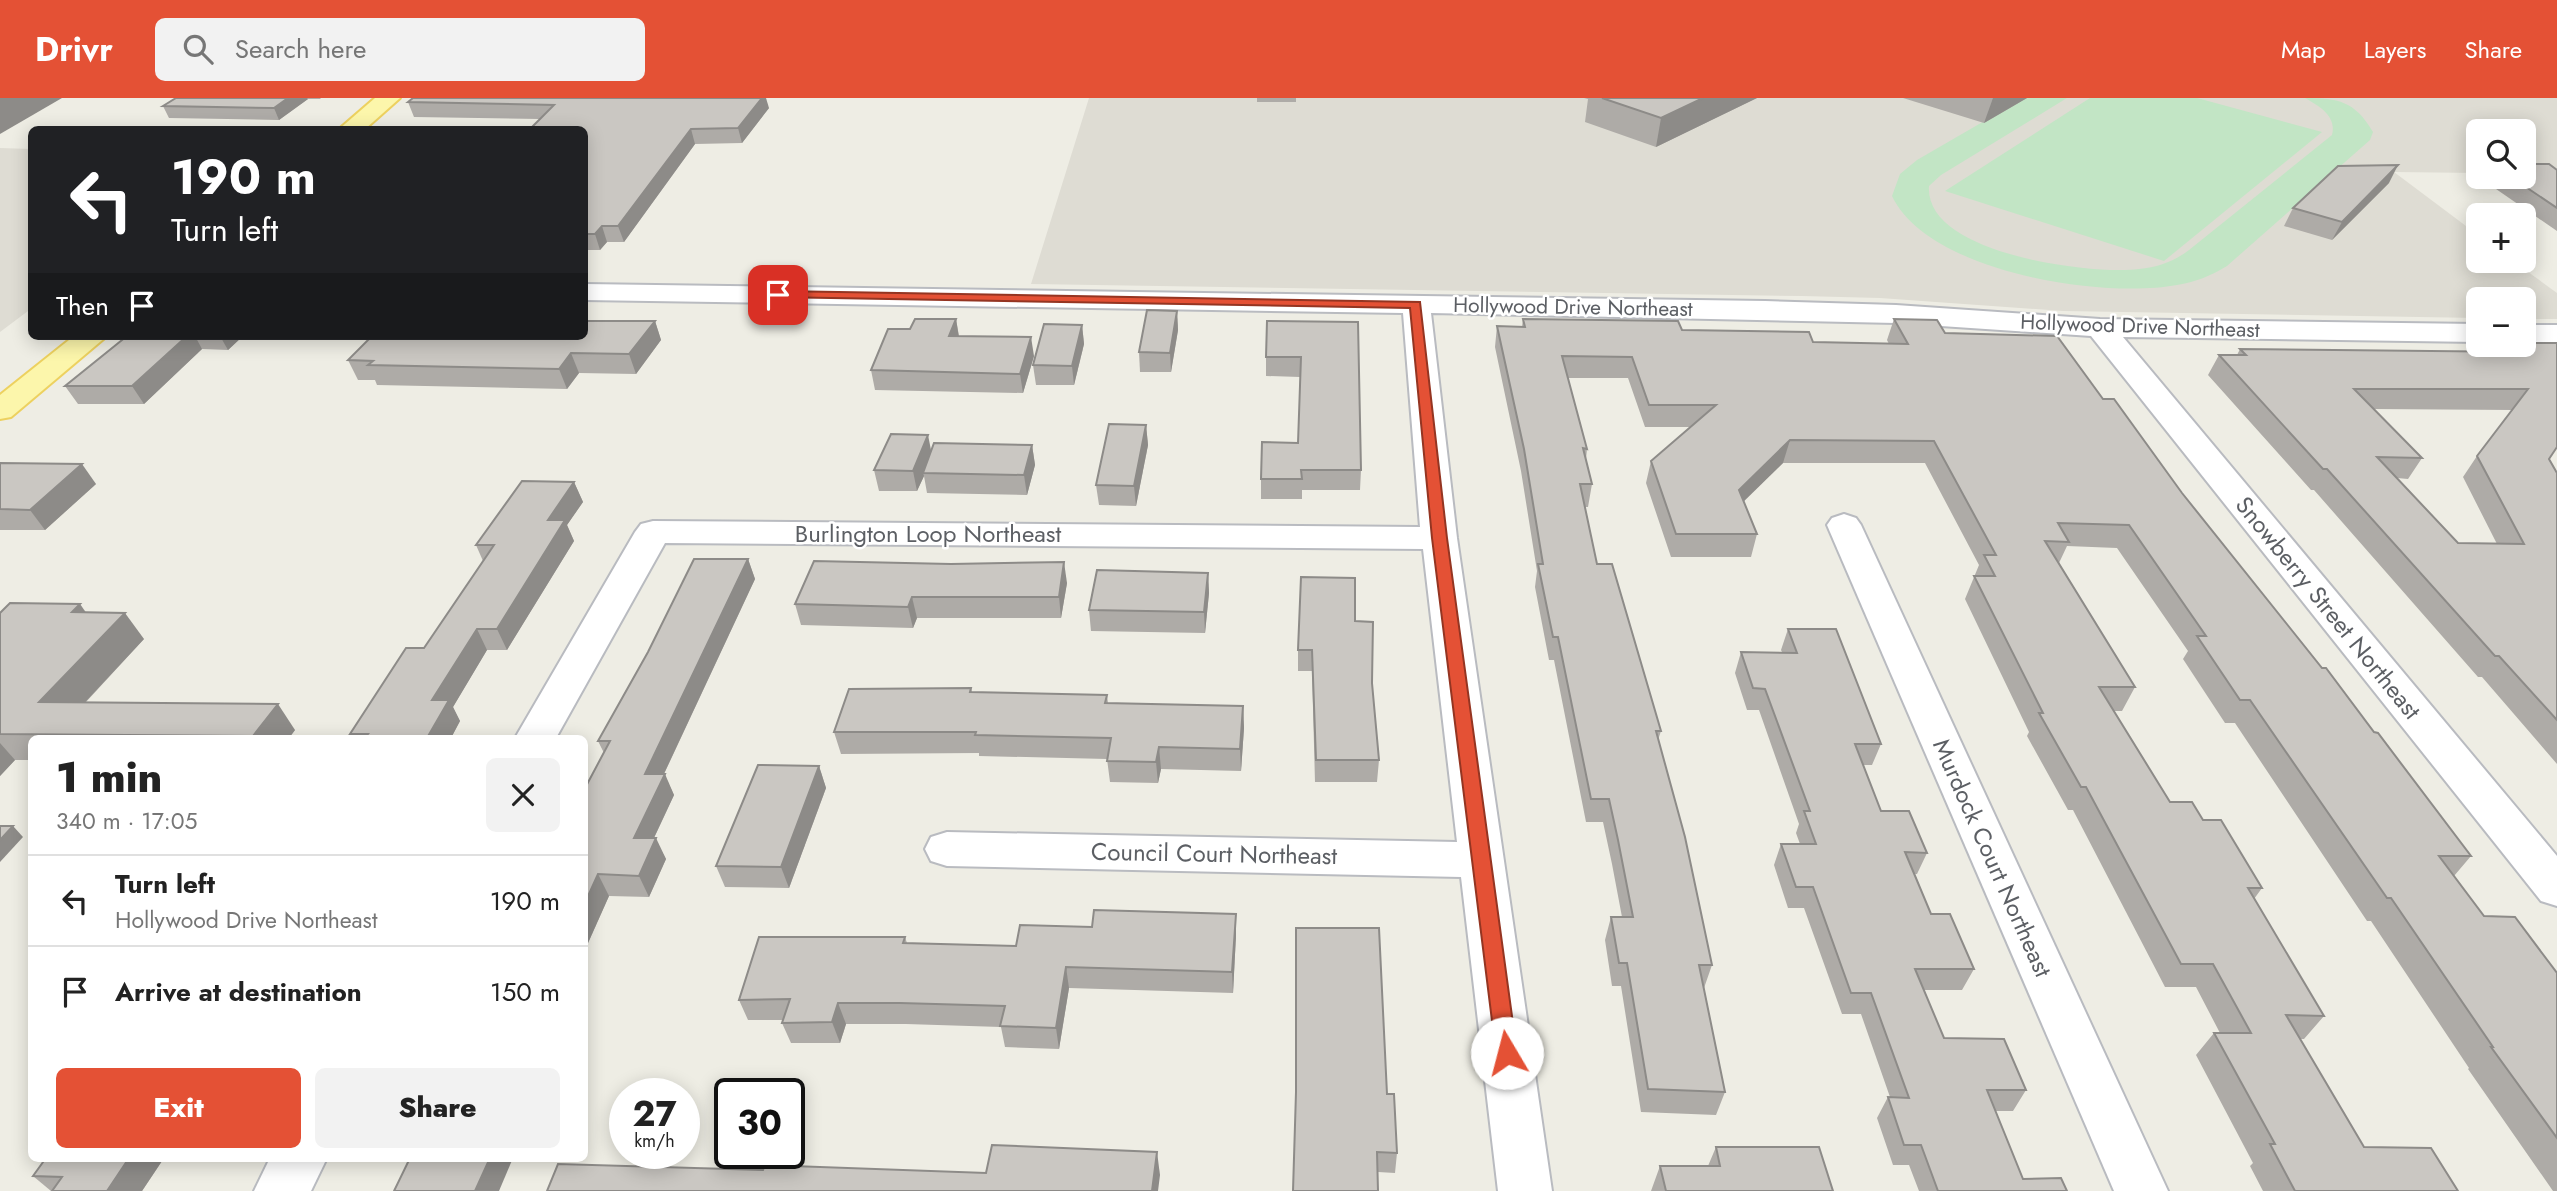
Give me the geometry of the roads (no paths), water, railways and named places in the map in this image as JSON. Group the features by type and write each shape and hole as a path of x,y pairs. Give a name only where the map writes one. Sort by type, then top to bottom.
{"main road":[{"path":"354,126 389,98"},
{"path":"0,410 87,340"}],"street":[{"name":"Hollywood Drive Northeast","path":"588,292 1873,313 2100,328 2466,334"},
{"path":"1416,305 1440,538 1525,1191"},
{"name":"Snowberry Street Northeast","path":"2100,328 2557,888"},
{"path":"2536,334 2557,334"},
{"name":"Murdock Court Northeast","path":"1844,525 2141,1191"},
{"name":"Burlington Loop Northeast","path":"538,735 653,532 1440,538"},
{"name":"Council Court Northeast","path":"947,849 1481,860"},
{"path":"281,1191 298,1162"}]}
